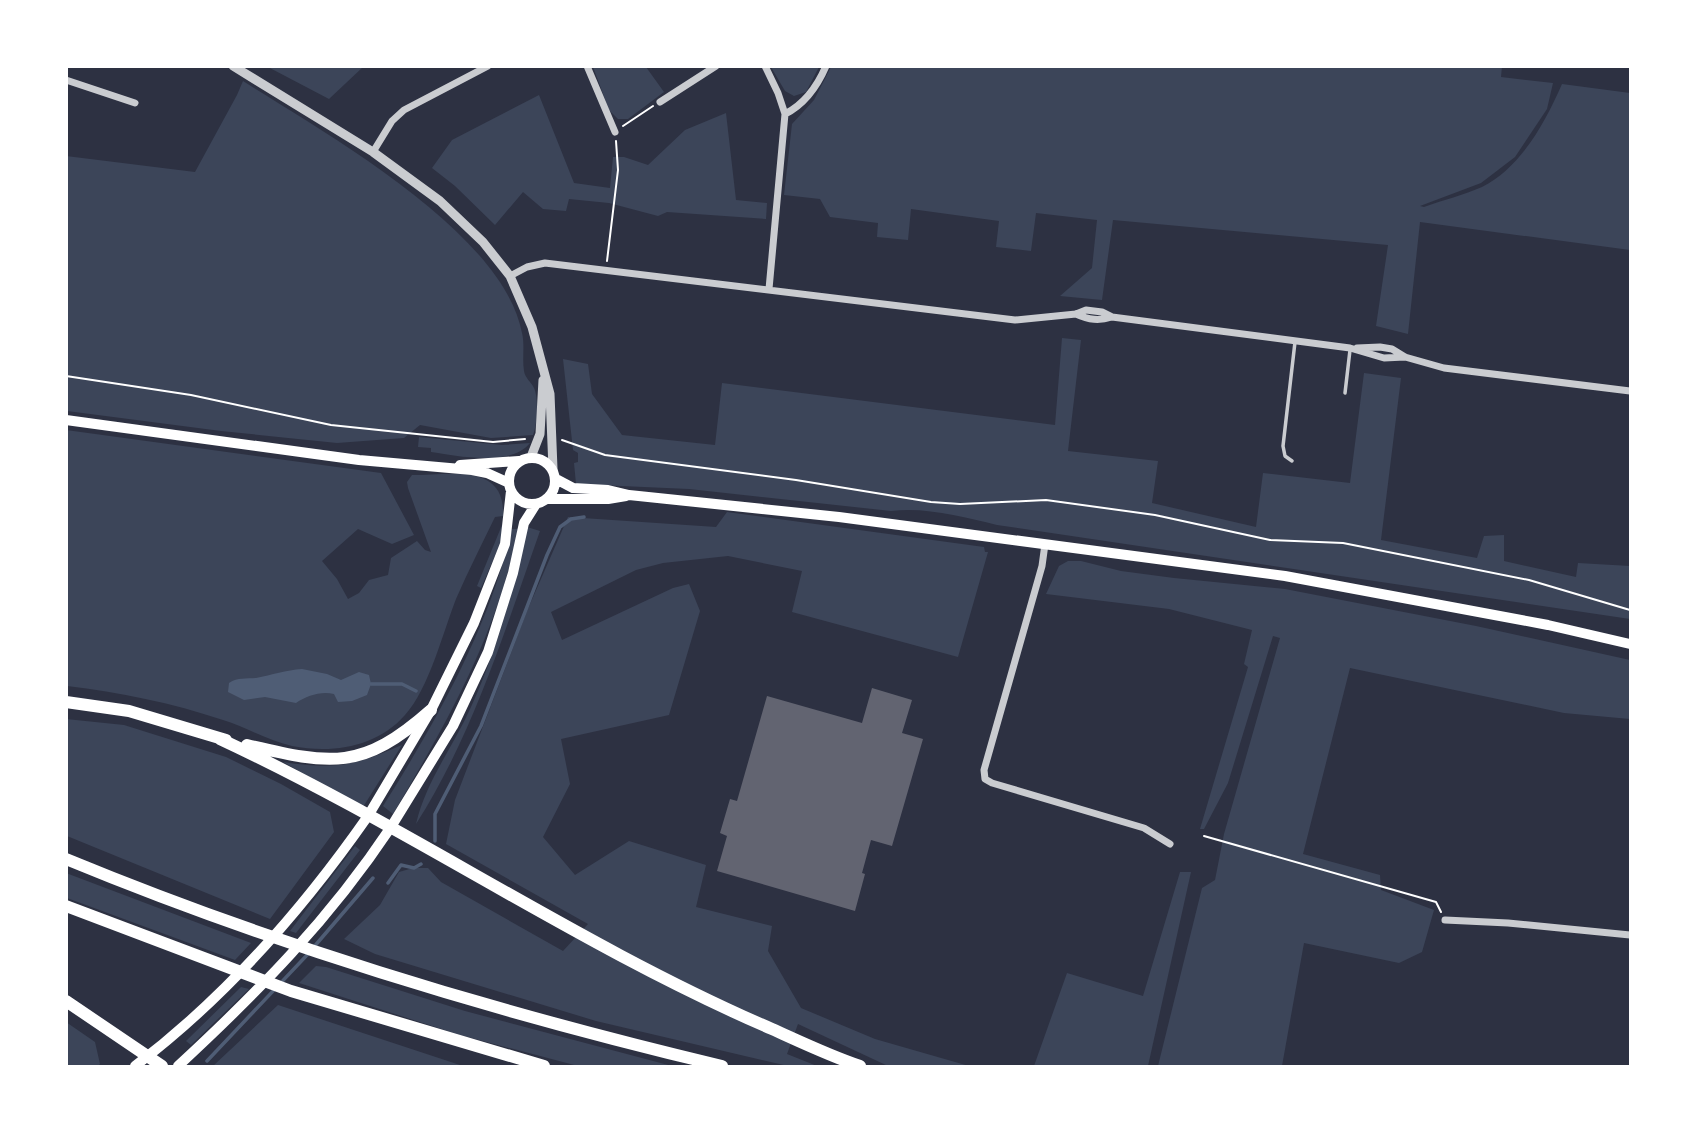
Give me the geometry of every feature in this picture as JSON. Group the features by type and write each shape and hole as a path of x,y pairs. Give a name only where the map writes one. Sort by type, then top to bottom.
{"highway":[{"path":"66,702 129,711 220,739 305,759 344,759 385,746 431,710"},
{"path":"220,739 279,767 391,827 617,955 708,1002 860,1066"},
{"path":"66,859 325,956 614,1041 722,1066"},
{"path":"66,906 291,991 544,1066"},
{"path":"66,1001 162,1066"}],"main road":[{"path":"66,420 359,460 487,473 510,487 523,502 536,504"},
{"path":"446,467 519,461 531,457 546,462 554,474 573,488 839,517 1285,576 1548,625 1630,644"},
{"path":"135,1066 197,1014 257,955 316,886 368,816 431,710 474,623 505,544 509,475 519,461"},
{"path":"178,1066 283,965 328,913 391,827 453,726 488,652 513,573 524,523 536,504 552,494 554,474"},
{"path":"546,499 608,499 629,495"}],"street":[{"path":"233,66 373,152 440,201 483,242 510,276 532,327 550,394 554,474"},
{"path":"373,152 392,121 404,110 488,66"},
{"path":"587,66 615,132"},
{"path":"660,102 716,66"},
{"path":"765,66 785,114 769,289"},
{"path":"785,114 796,109 810,95 826,66"},
{"path":"66,80 135,103"},
{"path":"510,276 522,268 540,263 606,268 1015,320 1093,310 1112,317 1350,348 1384,358 1405,357"},
{"path":"1350,348 1385,347 1405,357 1444,368 1630,391"},
{"path":"531,457 540,434 544,375"},
{"path":"1045,544 1042,566 984,770 985,779 1144,828 1170,844"},
{"path":"1445,920 1508,923 1630,935"}],"lane":[{"path":"1292,461 1285,456 1283,446 1296,340"},
{"path":"1345,393 1350,348"}],"path":[{"path":"606,268 618,170 615,132 660,102"},
{"path":"66,376 191,396 331,425 493,442 532,439"},
{"path":"559,440 605,455 796,480 931,502 960,504 1046,500 1155,515 1270,540 1343,543 1529,580 1630,610"},
{"path":"1204,836 1436,902 1445,920"}],"shaded area":[{"path":"1502,66 1501,77 1553,83 1547,109 1515,157 1481,183 1420,206 1468,193 1482,187 1509,168 1540,128 1562,84 1630,93 1630,250 1420,222 1408,334 1376,326 1388,245 1113,220 1102,300 1060,296 1092,268 1097,220 1036,213 1031,251 996,247 999,221 911,209 908,240 877,237 878,223 830,217 820,199 784,195 792,124 814,100 831,67"},
{"path":"268,67 363,67 329,99"},
{"path":"593,67 646,67 664,92 628,119 618,119 609,110"},
{"path":"771,67 819,67 806,92 794,96 785,91"},
{"path":"243,81 319,128 406,189 447,223 482,258 508,295 522,333 524,371 537,398 533,435 491,438 420,425 404,438 337,443 67,411 66,156 195,172"},
{"path":"539,95 574,183 610,188 613,157 624,157 648,165 685,130 726,113 736,200 767,203 766,219 667,212 658,216 609,203 569,199 566,211 543,209 523,192 495,225 432,168 452,140"},
{"path":"1062,338 1081,340 1068,451 1158,461 1152,503 1256,527 1263,473 1350,483 1364,373 1401,378 1381,540 1477,558 1484,536 1504,535 1504,561 1576,577 1578,563 1630,566 1630,619 997,525 931,512 891,511 689,489 576,484 574,463 578,462 578,453 573,450 563,359 588,364 592,394 622,435 715,445 722,383 1055,425"},
{"path":"66,430 381,473 414,535 392,544 358,529 322,561 337,579 348,599 359,593 369,580 388,575 391,558 417,541 425,550 431,552 408,488 407,482 412,475 458,474 485,479 495,487 501,499 503,516 495,517 456,599 428,676 414,704 405,715 394,726 368,741 323,749 292,746 184,708 67,686"},
{"path":"419,437 502,445 530,443 510,455 483,458 431,452 431,448 418,447"},
{"path":"727,512 984,547 985,552 988,552 958,657 792,612 802,571 728,556 663,563 636,570 551,612 562,640 673,588 689,584 700,611 669,715 561,739 570,784 543,837 575,875 629,841 706,865 696,907 772,926 768,951 801,1008 875,1039 969,1066 888,1066 798,1024 787,1054 817,1066 788,1066 596,1021 375,954 344,939 380,905 399,872 413,868 428,868 441,882 563,951 588,924 446,844 455,800 527,611 568,517 716,527"},
{"path":"502,525 500,544 481,588 477,586"},
{"path":"527,527 540,531 500,644 454,755 416,824 426,793 464,722 489,663 510,596"},
{"path":"512,529 518,529 509,567 484,641 451,712 393,814 383,806 423,740 459,672 490,602"},
{"path":"1068,561 1174,578 1285,589 1476,626 1630,660 1630,719 1564,713 1350,668 1303,854 1380,875 1381,890 1434,910 1422,952 1399,963 1304,943 1282,1066 1158,1066 1202,888 1215,880 1224,834 1280,638 1273,636 1228,783 1204,829 1200,829 1248,667 1244,664 1252,630 1169,609 1046,594 1059,566"},
{"path":"302,669 341,680 359,672 369,675 371,684 367,695 352,701 338,702 334,694 329,693 314,695 296,703 265,697 244,700 228,692 229,683 236,680"},
{"path":"66,719 124,725 226,757 330,812 334,832 270,919 67,836"},
{"path":"402,745 363,807 283,762 331,766 357,762"},
{"path":"355,846 360,850 296,933 290,931"},
{"path":"1180,872 1191,872 1148,1066 1034,1066 1067,973 1143,996"},
{"path":"66,873 251,943 235,960 67,898"},
{"path":"316,966 465,1011 672,1066 578,1066 460,1035 299,983"},
{"path":"241,987 249,989 191,1045 186,1041"},
{"path":"278,1005 463,1066 213,1066"},
{"path":"66,1022 95,1042 100,1064 98,1066 67,1066"}],"building":[{"path":"872,688 912,700 902,733 923,739 892,846 871,840 855,911 717,871 727,836 720,833 730,799 737,801 767,696 862,723"}],"waterway":[{"path":"435,841 435,814 481,726 547,555 560,527 571,519 584,517"},
{"path":"371,684 402,684 416,691"},
{"path":"388,883 401,865 414,868 421,864"},
{"path":"313,948 373,878"},
{"path":"207,1061 308,954"}]}
